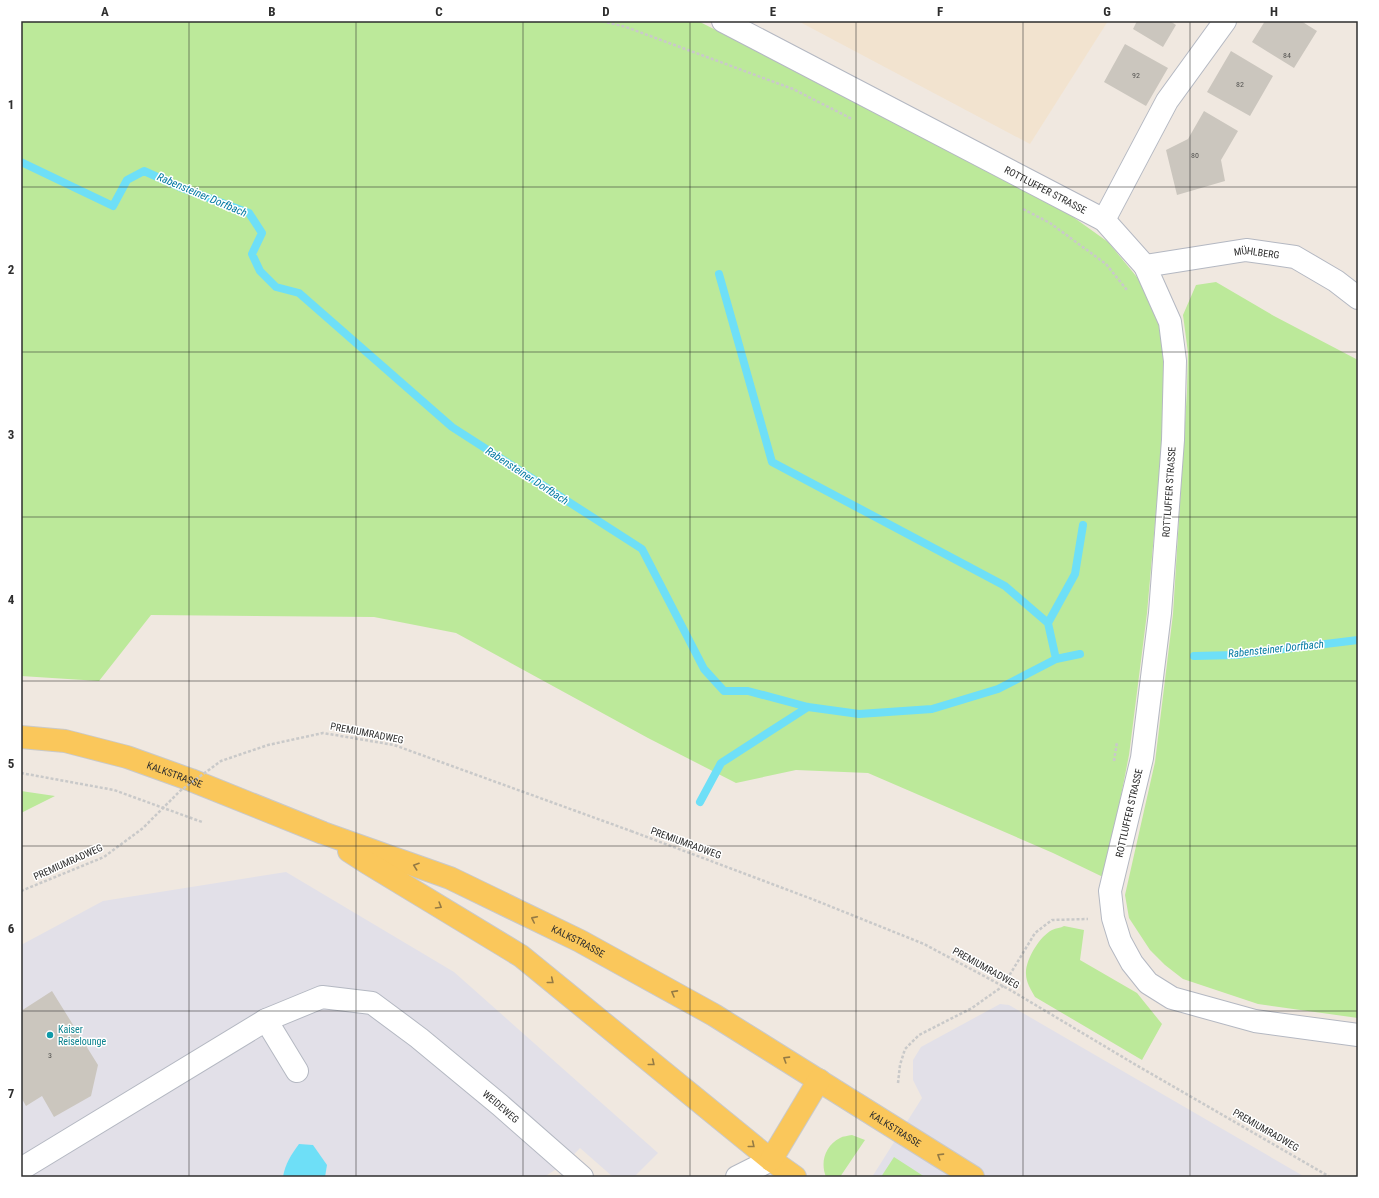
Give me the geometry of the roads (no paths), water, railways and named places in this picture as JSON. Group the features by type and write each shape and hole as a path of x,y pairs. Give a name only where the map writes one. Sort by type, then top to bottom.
{"main road":[{"name":"KALKSTRASSE","path":"21,737 65,741 127,757 191,780 323,833 450,878 580,941 714,1015 973,1177"},
{"name":"KALKSTRASSE","path":"323,833 366,862 521,956 771,1160 795,1177"},
{"path":"771,1160 819,1080"}],"street":[{"name":"ROTTLUFFER STRASSE","path":"723,21 1104,220 1145,266 1170,322 1175,361 1173,440 1160,613 1143,750 1110,891 1113,918 1120,941 1132,963 1148,983 1172,998 1255,1020 1358,1035"},
{"path":"1104,220 1168,101 1225,21"},
{"name":"MÜHLBERG","path":"1145,266 1246,250 1294,257 1336,281 1358,298"},
{"name":"WEIDEWEG","path":"21,1169 266,1020 322,997 372,1003 419,1038 500,1105 582,1177"},
{"path":"266,1020 297,1071"},
{"path":"737,1177 771,1160"}],"water":[{"path":"299,1144 313,1145 327,1165 325,1177 283,1177 285,1168"}],"waterway":[{"name":"Rabensteiner Dorfbach","path":"21,162 113,206 127,180 144,171 182,188 249,213 262,233 252,254 260,271 276,287 299,293 452,427 642,549 704,669 724,691 748,691 808,707 859,714 932,709 998,689 1056,659 1080,654"},
{"path":"719,274 772,462 1005,586 1048,623 1056,659"},
{"path":"1048,623 1075,574 1083,525"},
{"name":"Rabensteiner Dorfbach","path":"1194,656 1236,655 1358,640"},
{"path":"700,802 721,763 808,707"}],"place":[{"name":"Kaiser Reiselounge","path":"50,1035"}]}
